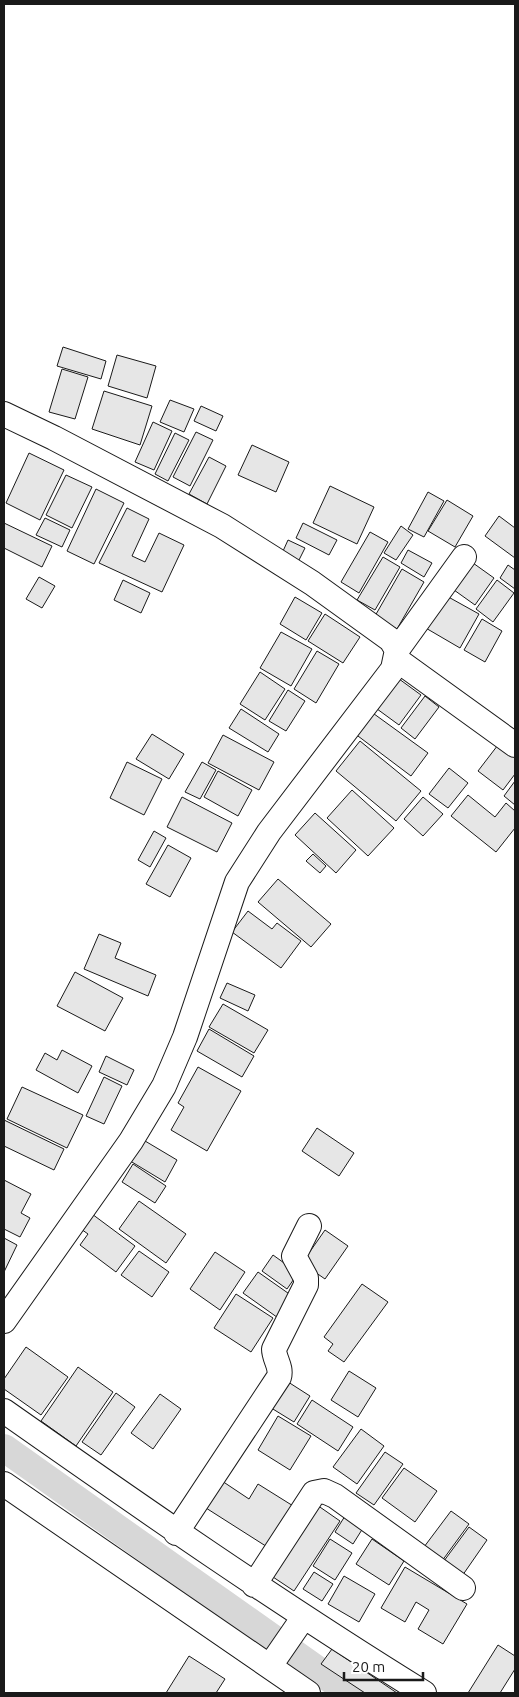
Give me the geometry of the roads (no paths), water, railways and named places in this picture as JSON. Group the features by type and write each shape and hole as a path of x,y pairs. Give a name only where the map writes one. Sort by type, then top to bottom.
{"street":[{"path":"4,414 63,442 262,550 391,640 397,655 515,745"},
{"path":"4,1321 131,1141 164,1086 185,1037 237,882 269,832 393,669 397,655 464,557"},
{"path":"176,1533 279,1377 281,1371 274,1355 274,1348 306,1286 306,1278 294,1256 309,1226"},
{"path":"4,1411 176,1533 254,1585 286,1643 308,1693"},
{"path":"4,1484 286,1643 424,1693"},
{"path":"254,1585 314,1493 324,1491 335,1496 463,1588"}],"waterway":[{"path":"4,1448 350,1693"}]}
